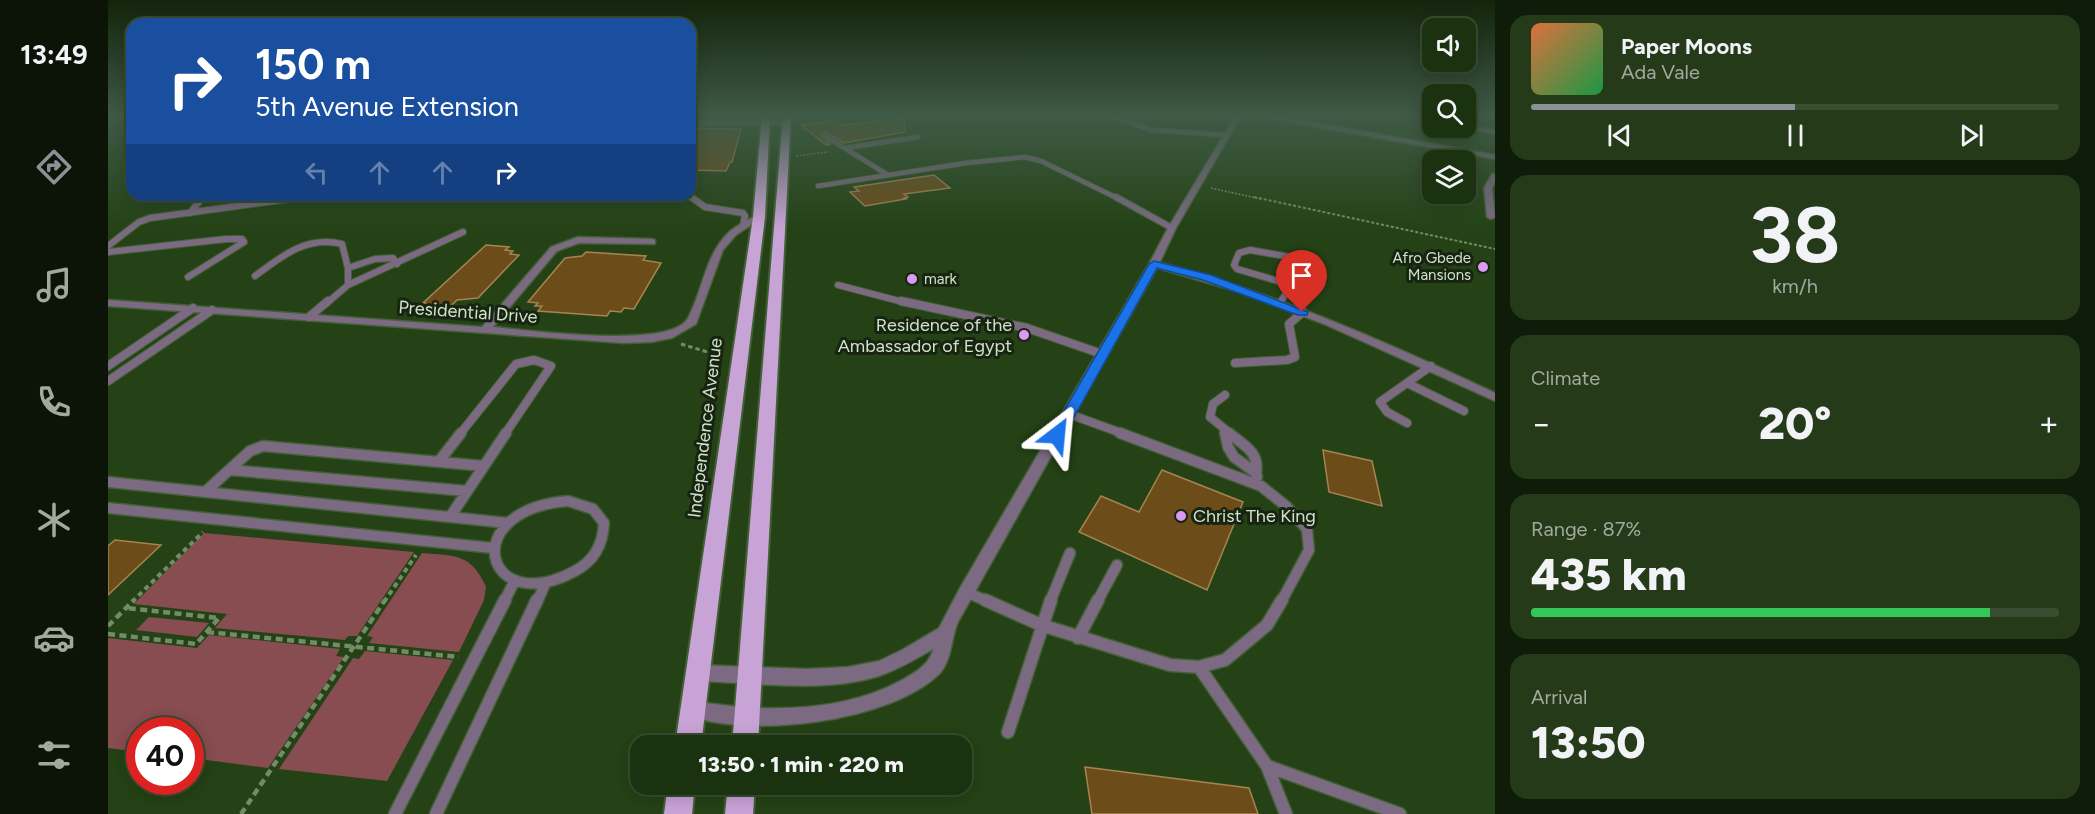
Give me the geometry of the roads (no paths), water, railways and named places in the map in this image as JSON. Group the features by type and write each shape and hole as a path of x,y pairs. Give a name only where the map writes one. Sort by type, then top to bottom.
{"highway":[{"name":"Independence Avenue","path":"689,735 759,217 764,154"},
{"path":"746,735 785,154"},
{"path":"678,814 681,795"},
{"path":"739,814 741,795"}],"street":[{"path":"693,709 748,717 828,711 872,703 901,690 935,667 942,652 945,632 966,592 1215,154"},
{"path":"1478,154 1495,157"},
{"path":"1491,218 1488,188 1495,176"},
{"name":"Presidential Drive","path":"108,303 624,339 662,338 682,330 692,322 719,249 725,240 743,225 759,217"},
{"path":"485,330 554,249 578,240 652,242"},
{"path":"1154,264 1207,278 1280,303 1431,366 1495,396"},
{"path":"699,673 829,676 869,671 903,658 945,632"}],"lane":[{"path":"855,154 888,175"},
{"path":"818,186 1025,157 1041,161 1092,184 1172,228"},
{"path":"190,213 200,201"},
{"path":"108,246 139,222 169,215 283,201"},
{"path":"696,201 705,207 743,213 746,216 743,225"},
{"path":"309,317 348,285 398,264 463,232"},
{"path":"108,252 226,239 242,239 244,242 188,277"},
{"path":"255,276 293,249 320,241 335,241 342,244 348,268 348,285"},
{"path":"1280,303 1289,288 1278,281 1237,269 1234,265 1239,253 1250,250 1301,259"},
{"path":"348,268 374,258 384,257 393,258 398,264"},
{"path":"838,285 904,302 1027,328 1102,354"},
{"path":"108,366 193,309"},
{"path":"108,381 212,310"},
{"path":"1235,363 1287,360 1295,357 1289,324 1302,312"},
{"path":"440,460 516,364 526,361 545,362 551,366 450,517"},
{"path":"1407,423 1388,413 1381,407 1380,402 1431,366"},
{"path":"1407,383 1464,411"},
{"path":"1225,395 1213,403 1209,410 1210,417 1254,455 1258,463 1256,473 1261,486"},
{"path":"966,592 1041,625 1078,638 1170,665 1199,667 1225,660 1267,625 1295,579 1309,550 1307,529 1286,506 1261,486 1068,414"},
{"path":"1225,432 1226,446 1231,455 1256,473"},
{"path":"205,492 250,451 262,446 440,460 484,466"},
{"path":"230,470 467,491"},
{"path":"108,482 508,523"},
{"path":"558,502 587,506 604,522 605,538 597,555 569,575 546,582 515,580 497,567 494,558 496,539 508,523 526,511 558,502"},
{"path":"108,508 494,548"},
{"path":"1008,732 1041,625 1070,553"},
{"path":"1078,638 1117,565"},
{"path":"394,814 515,580"},
{"path":"436,814 546,582"},
{"path":"1199,667 1267,766 1286,814"},
{"path":"1267,766 1400,814"}],"place":[{"name":"Afro Gbede Mansions","path":"1483,267"},
{"name":"mark","path":"912,279"},
{"name":"Residence of the Ambassador of Egypt","path":"1024,335"},
{"name":"Christ The King","path":"1181,516"}]}
